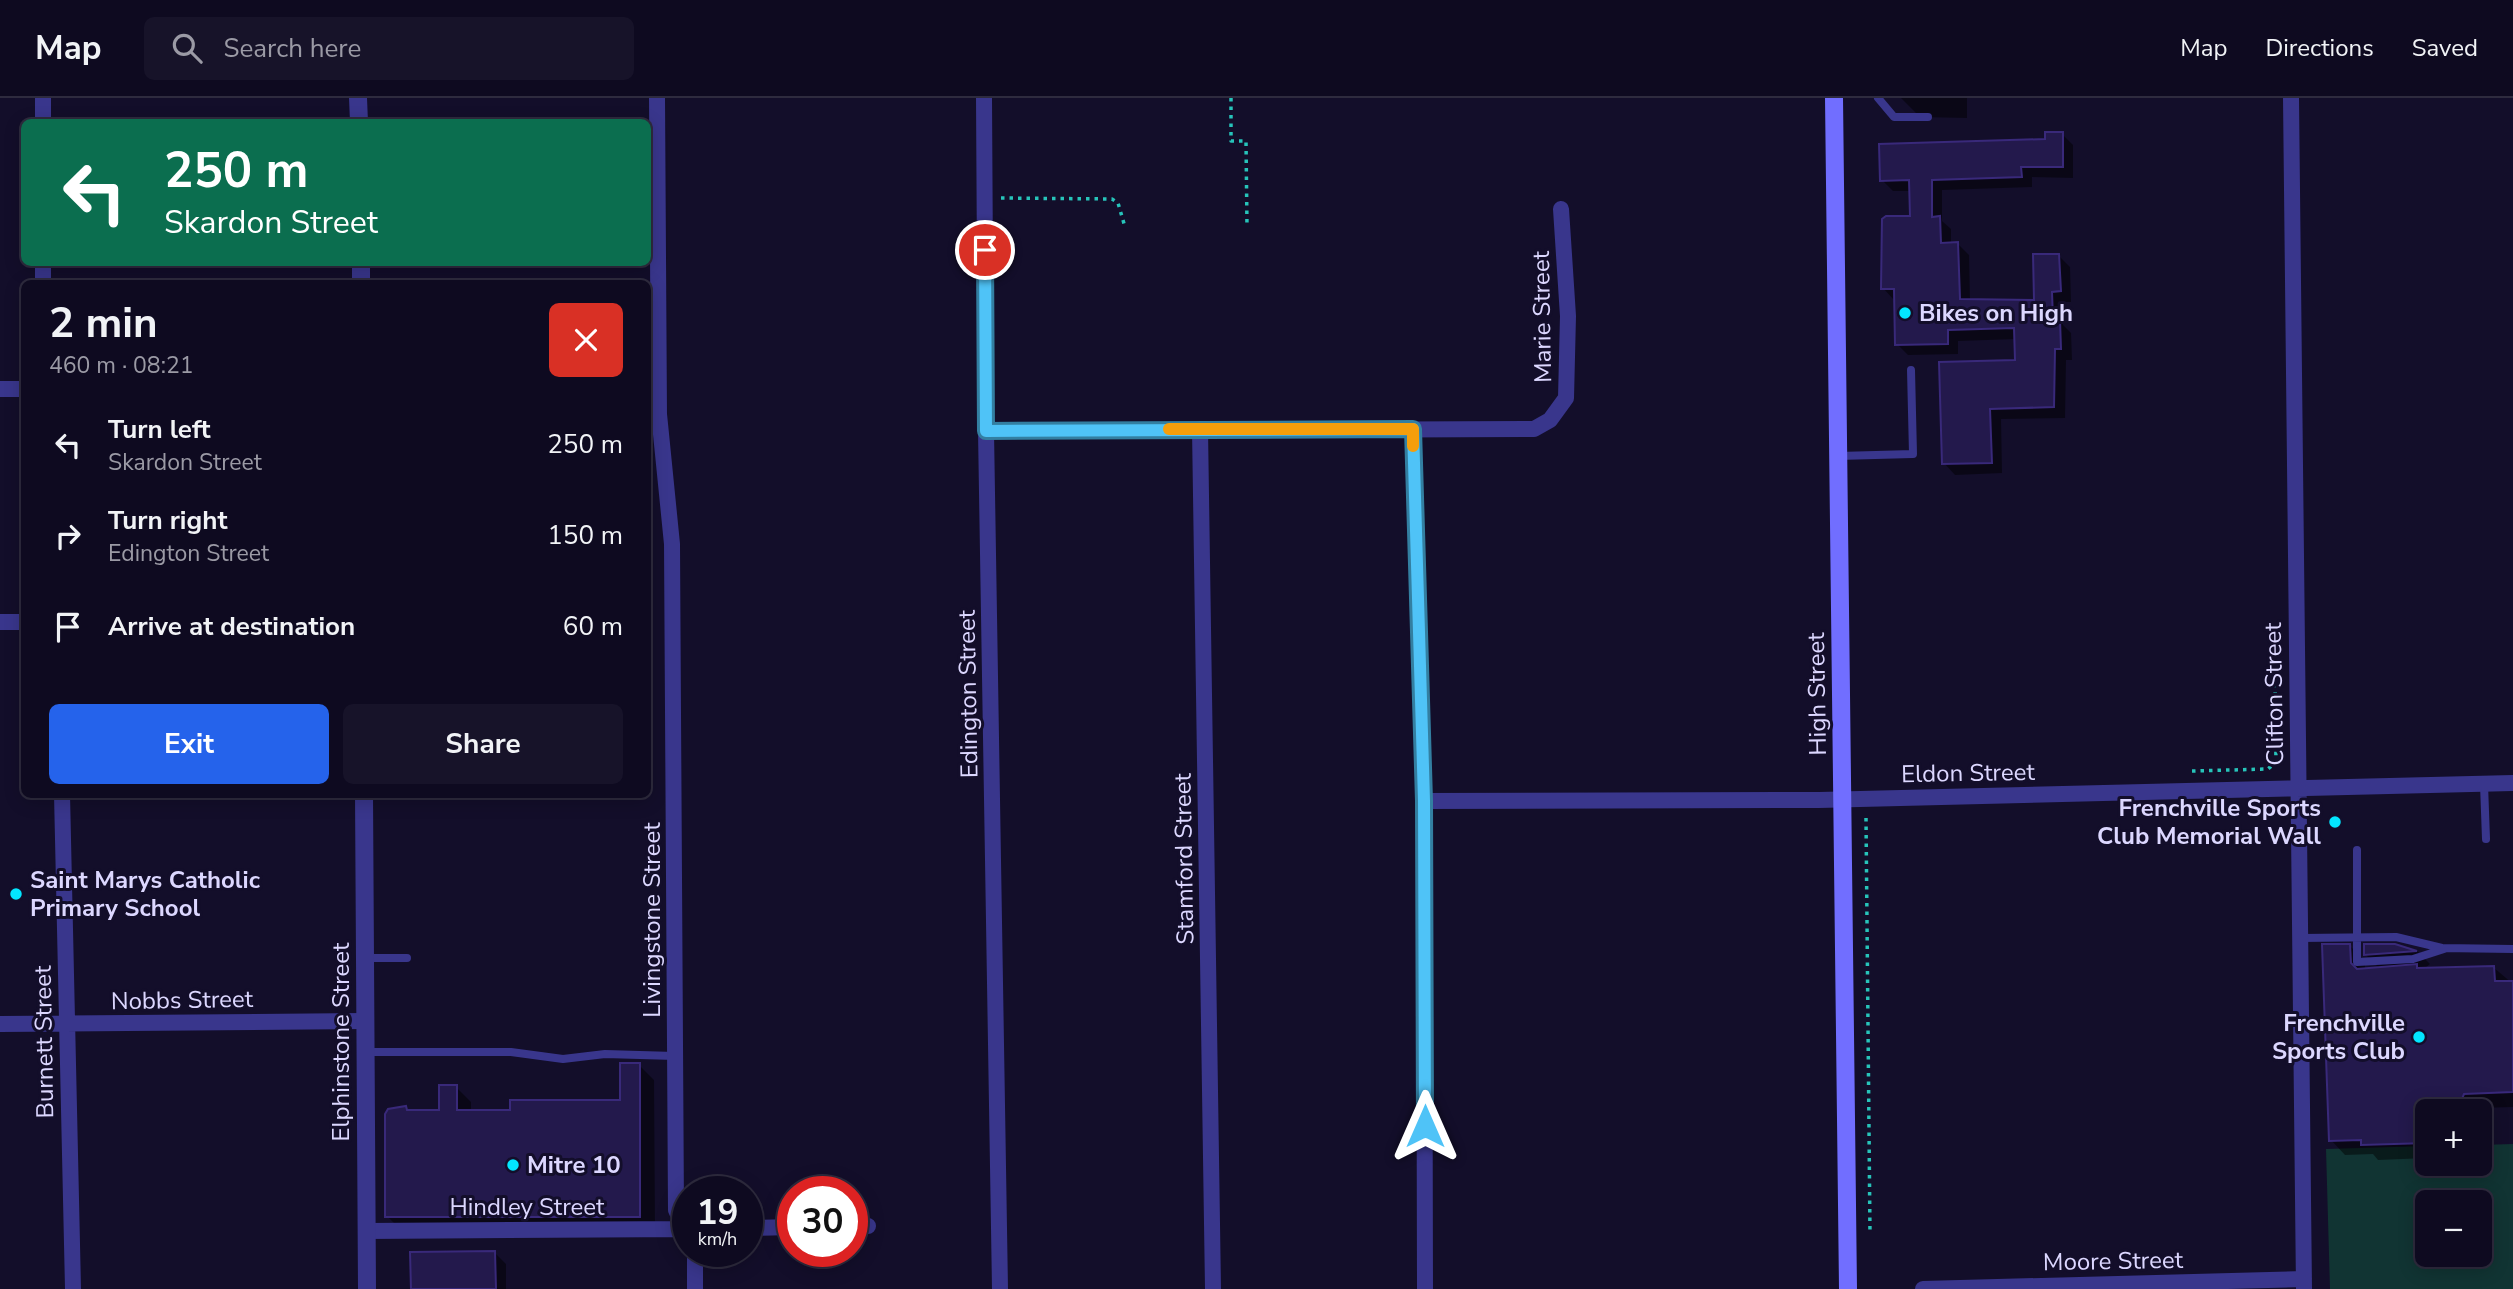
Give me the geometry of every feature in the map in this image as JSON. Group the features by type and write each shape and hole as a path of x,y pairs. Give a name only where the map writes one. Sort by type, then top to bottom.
{"main road":[{"name":"High Street","path":"1834,98 1848,1289"}],"street":[{"path":"43,98 43,119"},
{"path":"358,98 359,119"},
{"name":"Livingstone Street","path":"657,98 659,414 672,544 676,1176"},
{"name":"Edington Street","path":"984,98 986,431 1000,1289"},
{"name":"Clifton Street","path":"2291,98 2304,1284"},
{"name":"Marie Street","path":"1413,429 1534,429 1550,420 1566,398 1568,316 1561,209"},
{"path":"0,389 21,389"},
{"name":"Stamford Street","path":"1200,429 1213,1289"},
{"path":"986,431 1413,429 1424,801 1425,1289"},
{"path":"0,622 21,622"},
{"name":"Eldon Street","path":"1424,801 1842,800 2513,783"},
{"name":"Burnett Street","path":"62,798 73,1289"},
{"name":"Elphinstone Street","path":"364,798 367,1289"},
{"name":"Nobbs Street","path":"0,1024 365,1021"},
{"name":"Hindley Street","path":"366,1231 672,1232"},
{"path":"695,1267 695,1289"},
{"name":"Moore Street","path":"1923,1289 2304,1284"}],"lane":[{"path":"1878,98 1894,117 1928,117"},
{"path":"1838,457 1913,454 1911,370"},
{"path":"2484,784 2486,839"},
{"path":"2357,850 2357,962 2413,959 2450,948"},
{"path":"2300,938 2405,937 2450,948 2513,949"},
{"path":"365,958 407,958"},
{"path":"365,1052 511,1052 562,1059 605,1054 675,1056"}],"path":[{"path":"1231,98 1231,141 1246,141 1247,226"},
{"path":"985,198 1112,199 1118,203 1125,227"},
{"path":"2192,771 2268,769 2276,762 2275,677"},
{"path":"1866,818 1870,1234"}],"green space":[{"path":"2513,1144 2513,1289 2330,1289 2326,1149 2415,1146 2415,1176 2492,1176 2492,1145"}],"building":[{"path":"2045,132 2063,132 2063,167 2021,167 2022,177 1932,180 1932,217 1940,216 1941,243 1958,242 1960,299 2034,300 2033,254 2059,254 2061,291 2052,292 2053,320 2060,320 2061,349 2055,349 2054,407 1990,409 1992,463 1942,464 1939,362 2015,360 2014,328 1948,330 1948,344 1895,345 1894,289 1881,289 1882,219 1886,216 1910,216 1909,180 1880,181 1879,144 2045,139"},
{"name":"Frenchville Sports Club","path":"2322,944 2350,944 2351,963 2357,969 2417,964 2417,968 2494,966 2495,981 2513,981 2513,1092 2464,1094 2462,1099 2415,1099 2415,1143 2361,1145 2361,1140 2329,1141"},
{"path":"2364,944 2395,944 2417,951 2364,955"},
{"name":"Mitre 10","path":"620,1063 640,1063 640,1217 385,1217 385,1114 388,1109 406,1106 407,1110 439,1110 439,1085 457,1085 457,1110 510,1110 510,1100 620,1100"},
{"path":"495,1251 496,1289 411,1289 410,1252"}],"slow traffic":[{"path":"1169,429 1413,429 1413,446"}],"place":[{"name":"Bikes on High","path":"1905,313"},
{"name":"Frenchville Sports Club Memorial Wall","path":"2335,822"},
{"name":"Saint Marys Catholic Primary School","path":"16,894"},
{"name":"Frenchville Sports Club","path":"2419,1037"},
{"name":"Mitre 10","path":"513,1165"}],"route":[{"path":"985,250 986,431 1413,429 1424,801 1425,1126"}]}
